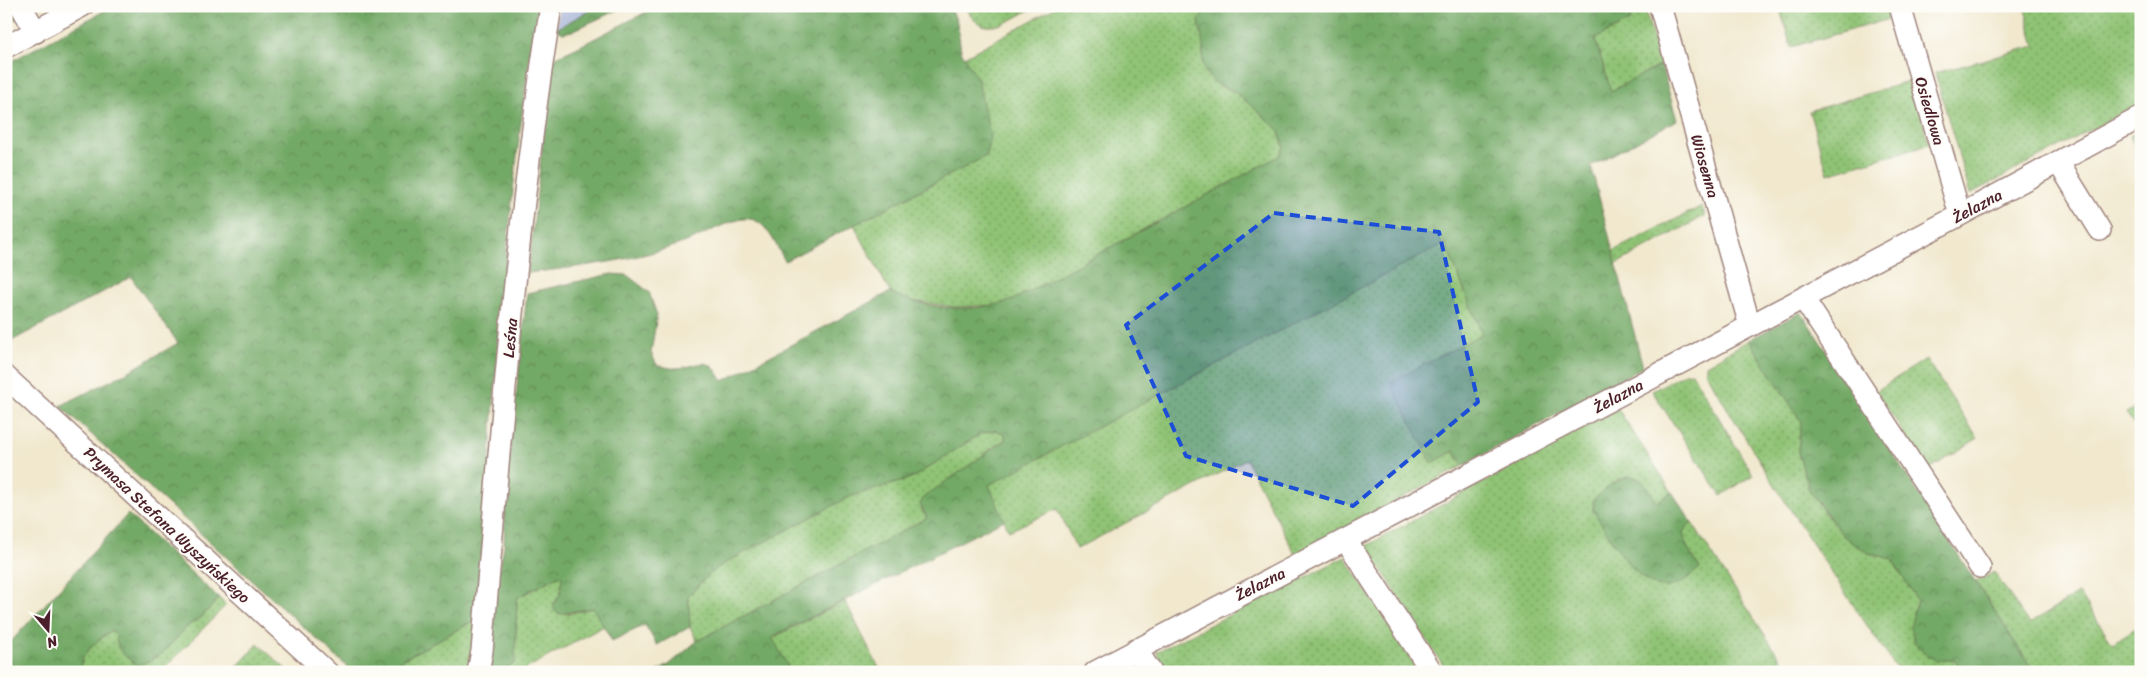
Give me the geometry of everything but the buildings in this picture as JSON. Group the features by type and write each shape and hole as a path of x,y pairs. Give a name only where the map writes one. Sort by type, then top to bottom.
{"street":[{"path":"21,6 36,32"},
{"path":"6,47 82,6"},
{"name":"Leśna","path":"478,672 482,651 515,288 551,6"},
{"name":"Wiosenna","path":"1660,6 1750,326"},
{"name":"Osiedlowa","path":"1900,6 1960,215"},
{"name":"Żelazna","path":"1095,672 1960,215 2141,117"},
{"path":"2058,162 2100,230"},
{"path":"1803,298 1980,567"},
{"name":"Prymasa Stefana Wyszyńskiego","path":"6,377 327,672"},
{"path":"1346,540 1432,672"},
{"path":"1136,649 1151,672"}],"highlighted area":[{"path":"1274,213 1439,232 1478,402 1353,506 1186,456 1126,325"}],"shaded area":[{"path":"560,6 598,6 556,29"}],"green space":[{"path":"6,6 13,6 20,17 6,24"},
{"path":"113,6 538,6 527,79 510,224 480,590 475,620 391,666 396,672 353,672 60,406 126,373 178,343 131,277 6,344 6,64"},
{"path":"598,6 626,6 572,31 563,33 556,29"},
{"path":"658,6 950,6 957,22 961,51 978,80 990,136 986,156 785,261 771,236 762,225 750,219 744,219 737,220 676,246 635,257 528,273 552,59"},
{"path":"966,6 1036,6 1007,22 988,26 980,24 972,17"},
{"path":"1058,6 1208,6 1199,21 1203,45 1203,64 1217,85 1234,91 1278,129 1284,147 1279,156 1013,300 996,305 954,307 906,300 890,292 854,225 986,156 978,80 964,57"},
{"path":"1208,6 1628,6 1631,20 1595,39 1611,91 1661,65 1677,120 1591,166 1643,367 1463,466 1454,451 1432,463 1390,382 1482,334 1445,243 989,485 1004,520 772,637 791,672 657,672 670,664 697,641 927,518 920,504 924,497 1005,440 1005,435 996,430 980,434 915,476 849,497 725,563 709,574 688,596 690,627 657,645 645,625 612,641 593,608 559,614 554,610 554,604 560,595 562,577 558,576 517,598 515,663 504,670 486,670 492,611 504,545 505,498 527,293 611,274 627,275 649,292 657,315 651,353 657,365 674,368 703,363 708,364 723,381 890,292 919,303 950,308 982,307 1013,300 1279,156 1284,147 1278,129 1234,91 1217,85 1206,73 1203,64 1203,45 1199,21"},
{"path":"1628,6 1644,6 1661,65 1611,91 1595,39 1631,20"},
{"path":"1779,6 1889,6 1893,18 1791,47"},
{"path":"2024,6 2136,6 2141,23 2141,103 1970,194 1935,73 2035,46"},
{"path":"1911,81 1929,144 1828,174 1809,111"},
{"path":"2141,130 2141,154 2129,136"},
{"path":"1702,206 1705,216 1616,264 1613,251"},
{"path":"1445,243 1482,334 1432,463 1454,451 1463,466 1295,554 1246,459 1077,549 1057,509 1009,531 988,485"},
{"path":"1801,312 2034,672 1962,672 1955,660 1936,660 1927,656 1915,643 1910,628 1917,600 1892,559 1868,553 1843,536 1810,491 1798,452 1801,421 1749,340"},
{"path":"1749,340 1801,421 1798,452 1810,491 1827,516 1868,553 1892,559 1917,600 1913,613 1936,660 1955,660 1962,672 1899,672 1800,524 1706,373 1706,365"},
{"path":"1926,359 1978,438 1928,470 1876,391"},
{"path":"1685,373 1692,373 1753,475 1721,496 1652,391"},
{"path":"2141,404 2141,434 2126,413"},
{"path":"1618,409 1672,492 1657,502 1641,480 1619,479 1594,499 1593,510 1630,566 1700,568 1685,546 1683,531 1692,523 1789,672 1447,672 1366,546"},
{"path":"996,430 1005,435 1005,440 924,497 921,509 927,518 697,641 690,627 688,596 709,574 725,563 849,497 915,476 980,434"},
{"path":"1629,476 1639,479 1649,489 1657,502 1672,492 1692,523 1683,531 1689,551 1700,568 1676,585 1666,587 1655,585 1644,579 1624,558 1593,510 1594,499 1613,483"},
{"path":"128,514 219,598 203,616 186,627 163,653 138,665 122,653 116,641 116,635 112,630 95,643 86,653 80,672 6,672 6,647"},
{"path":"1345,557 1419,672 1168,672 1156,652"},
{"path":"1994,572 2029,624 2079,593 2113,644 2141,625 2141,672 2034,672 1976,582"},
{"path":"558,576 562,577 560,595 554,604 567,614 593,608 604,626 520,672 486,672 515,663 517,598"},
{"path":"219,598 226,605 161,672 80,672 86,653 95,643 112,630 116,635 163,653 186,627 203,616"},
{"path":"845,601 881,672 850,672 848,669 843,672 791,672 772,638"},
{"path":"475,620 471,672 396,672 391,666"},
{"path":"258,644 289,672 232,672"}]}
